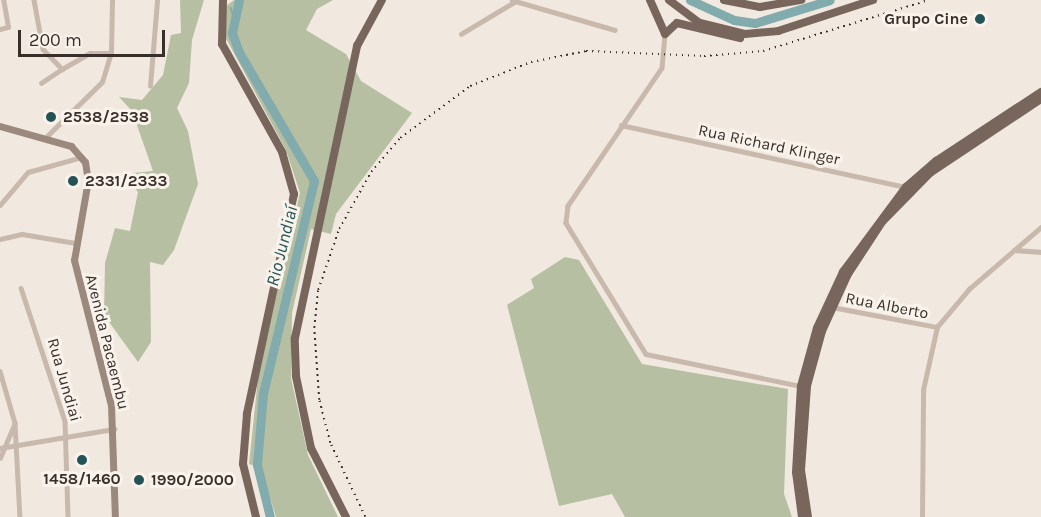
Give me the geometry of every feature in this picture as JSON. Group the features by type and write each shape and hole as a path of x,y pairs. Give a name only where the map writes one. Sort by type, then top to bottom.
{"main road":[{"path":"223,0 222,44 282,152 294,194 247,414 243,464 256,517"},
{"path":"346,517 311,448 296,376 295,338 357,46 382,0"},
{"path":"650,0 665,37 677,23 724,37 767,33 873,0"},
{"path":"669,0 713,28 767,33"},
{"path":"724,0 760,7 801,0"},
{"path":"802,517 796,451 801,386 817,328 843,272 908,189 936,161 1041,92"},
{"path":"808,517 801,470 804,408 832,307 859,254 908,189 942,163 1041,99"},
{"path":"0,126 71,146 82,157"},
{"name":"Avenida Pacaembu","path":"82,157 88,180 75,243 78,288 114,429 115,517"}],"street":[{"path":"0,29 8,27 3,0"},
{"path":"34,0 34,21 43,50 62,69"},
{"path":"46,138 96,93 111,53 112,0"},
{"path":"150,86 157,0"},
{"path":"461,34 514,1 615,30"},
{"path":"665,37 663,58 565,219 641,350 663,360 801,386"},
{"path":"41,83 90,53 111,53"},
{"name":"Rua Richard Klinger","path":"621,125 908,189"},
{"path":"0,205 28,172 82,157"},
{"path":"922,517 923,390 937,327 969,289 1041,227"},
{"path":"0,239 22,234 75,243"},
{"path":"1014,250 1041,252"},
{"name":"Rua Jundiai","path":"21,288 59,396 66,438 68,517"},
{"name":"Rua Alberto","path":"832,307 937,327"},
{"path":"0,371 15,423 21,517"},
{"path":"0,458 15,423"},
{"path":"3,448 17,449 114,429"}],"green space":[{"path":"180,0 204,0 192,40 189,83 177,108 188,131 198,184 174,250 163,265 150,262 151,342 138,362 104,315 105,263 115,228 130,231 138,192 123,174 153,171 132,111 119,97 142,100 163,75 171,35 181,33"},
{"path":"234,0 333,0 317,9 306,30 346,54 361,81 412,113 336,214 331,234 311,229 292,313 291,378 308,455 338,517 276,517 261,468 249,464 260,359 300,193 286,150 222,31 226,6"},
{"path":"565,257 579,260 642,364 788,389 784,494 792,517 625,517 612,494 559,506 507,305 534,288 531,279"}],"waterway":[{"name":"Rio Jundiaí","path":"239,0 232,33 239,52 314,181 263,393 257,465 270,517"},
{"name":"Rio Jundiaí","path":"690,0 734,20 755,23 830,0"},
{"path":"231,8 233,14"}],"railway":[{"path":"365,517 330,443 319,400 314,328 318,290 339,229 371,172 400,138 470,86 531,62 586,51 704,56 763,51 929,0"}],"place":[{"name":"Grupo Cine","path":"980,19"},
{"name":"2538/2538","path":"51,117"},
{"name":"2331/2333","path":"73,181"},
{"name":"1458/1460","path":"82,460"},
{"name":"1990/2000","path":"139,480"}]}
